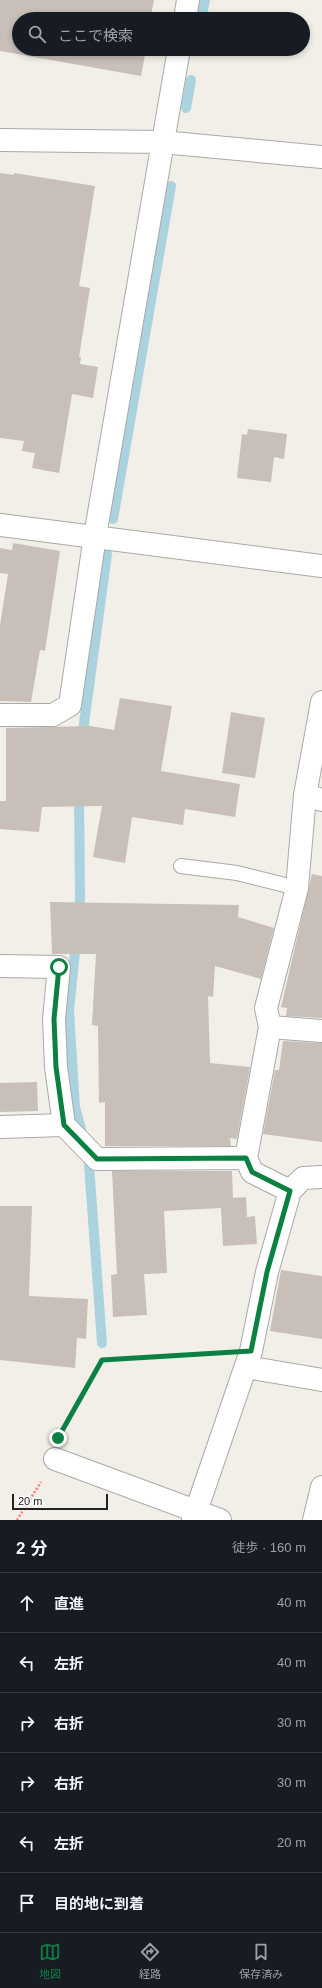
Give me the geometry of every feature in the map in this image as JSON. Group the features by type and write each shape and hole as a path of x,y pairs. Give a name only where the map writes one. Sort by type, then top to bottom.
{"street":[{"path":"186,12 188,0"},
{"path":"0,715 53,715 70,705 94,536 178,56"},
{"path":"0,140 162,142 322,157"},
{"path":"0,525 322,566"},
{"path":"290,1191 252,1172 246,1158 270,1027 266,1008 297,888 313,798 322,702"},
{"path":"0,966 59,967 54,1019 56,1067 64,1125 97,1159 246,1158"},
{"path":"270,1027 322,1030"},
{"path":"0,1128 64,1125"},
{"path":"194,1516 248,1359 267,1272 290,1191 303,1178 322,1177"},
{"path":"248,1359 322,1380"},
{"path":"55,1459 194,1516 220,1520"},
{"path":"314,1520 322,1487"}],"lane":[{"path":"181,866 236,873 297,888"}],"path":[{"path":"17,1520 55,1459 58,1438 102,1360 248,1359"}],"building":[{"path":"0,0 154,0 151,12 12,12 12,53 0,51"},
{"path":"28,56 145,56 141,76"},
{"path":"0,173 14,175 14,173 95,186 79,286 90,288 79,357 81,357 80,364 98,367 93,398 72,394 59,473 32,468 35,453 22,451 24,441 0,438"},
{"path":"248,429 287,434 284,459 274,457 271,482 237,478 242,434 247,435"},
{"path":"13,543 60,551 45,651 40,650 31,702 0,701 0,625 8,574 0,573 0,548 12,550"},
{"path":"120,698 172,706 161,771 240,784 235,817 185,809 183,825 132,817 125,863 93,857 102,806 42,807 39,832 0,829 0,801 6,801 6,728 90,726 114,730"},
{"path":"231,712 265,718 255,778 222,773"},
{"path":"312,874 322,876 322,1018 286,1016 287,1008 281,1007"},
{"path":"50,902 239,905 238,917 274,928 261,979 215,966 213,997 208,996 210,1063 250,1067 237,1139 230,1138 231,1146 105,1146 105,1102 99,1103 98,1026 92,1025 96,954 52,954"},
{"path":"283,1041 322,1043 322,1142 263,1134 275,1070 279,1070"},
{"path":"37,1082 38,1111 0,1112 0,1083"},
{"path":"112,1171 232,1171 233,1198 246,1197 247,1217 255,1216 257,1244 223,1246 221,1208 164,1211 167,1273 144,1274 147,1315 113,1317 111,1275 117,1274"},
{"path":"0,1206 32,1206 29,1296 88,1299 86,1339 77,1338 75,1368 0,1360"},
{"path":"281,1270 322,1276 322,1339 270,1331"}],"waterway":[{"path":"202,12 205,0"},
{"path":"186,108 191,80"},
{"path":"113,519 171,186"},
{"path":"82,738 107,554"},
{"path":"79,794 79,916"},
{"path":"76,942 69,1011 75,1107 81,1129"},
{"path":"89,1165 102,1343"}],"route":[{"path":"58,1438 102,1360 251,1351 267,1272 290,1191 252,1172 246,1158 97,1159 64,1125 56,1067 54,1019 59,967"}]}
